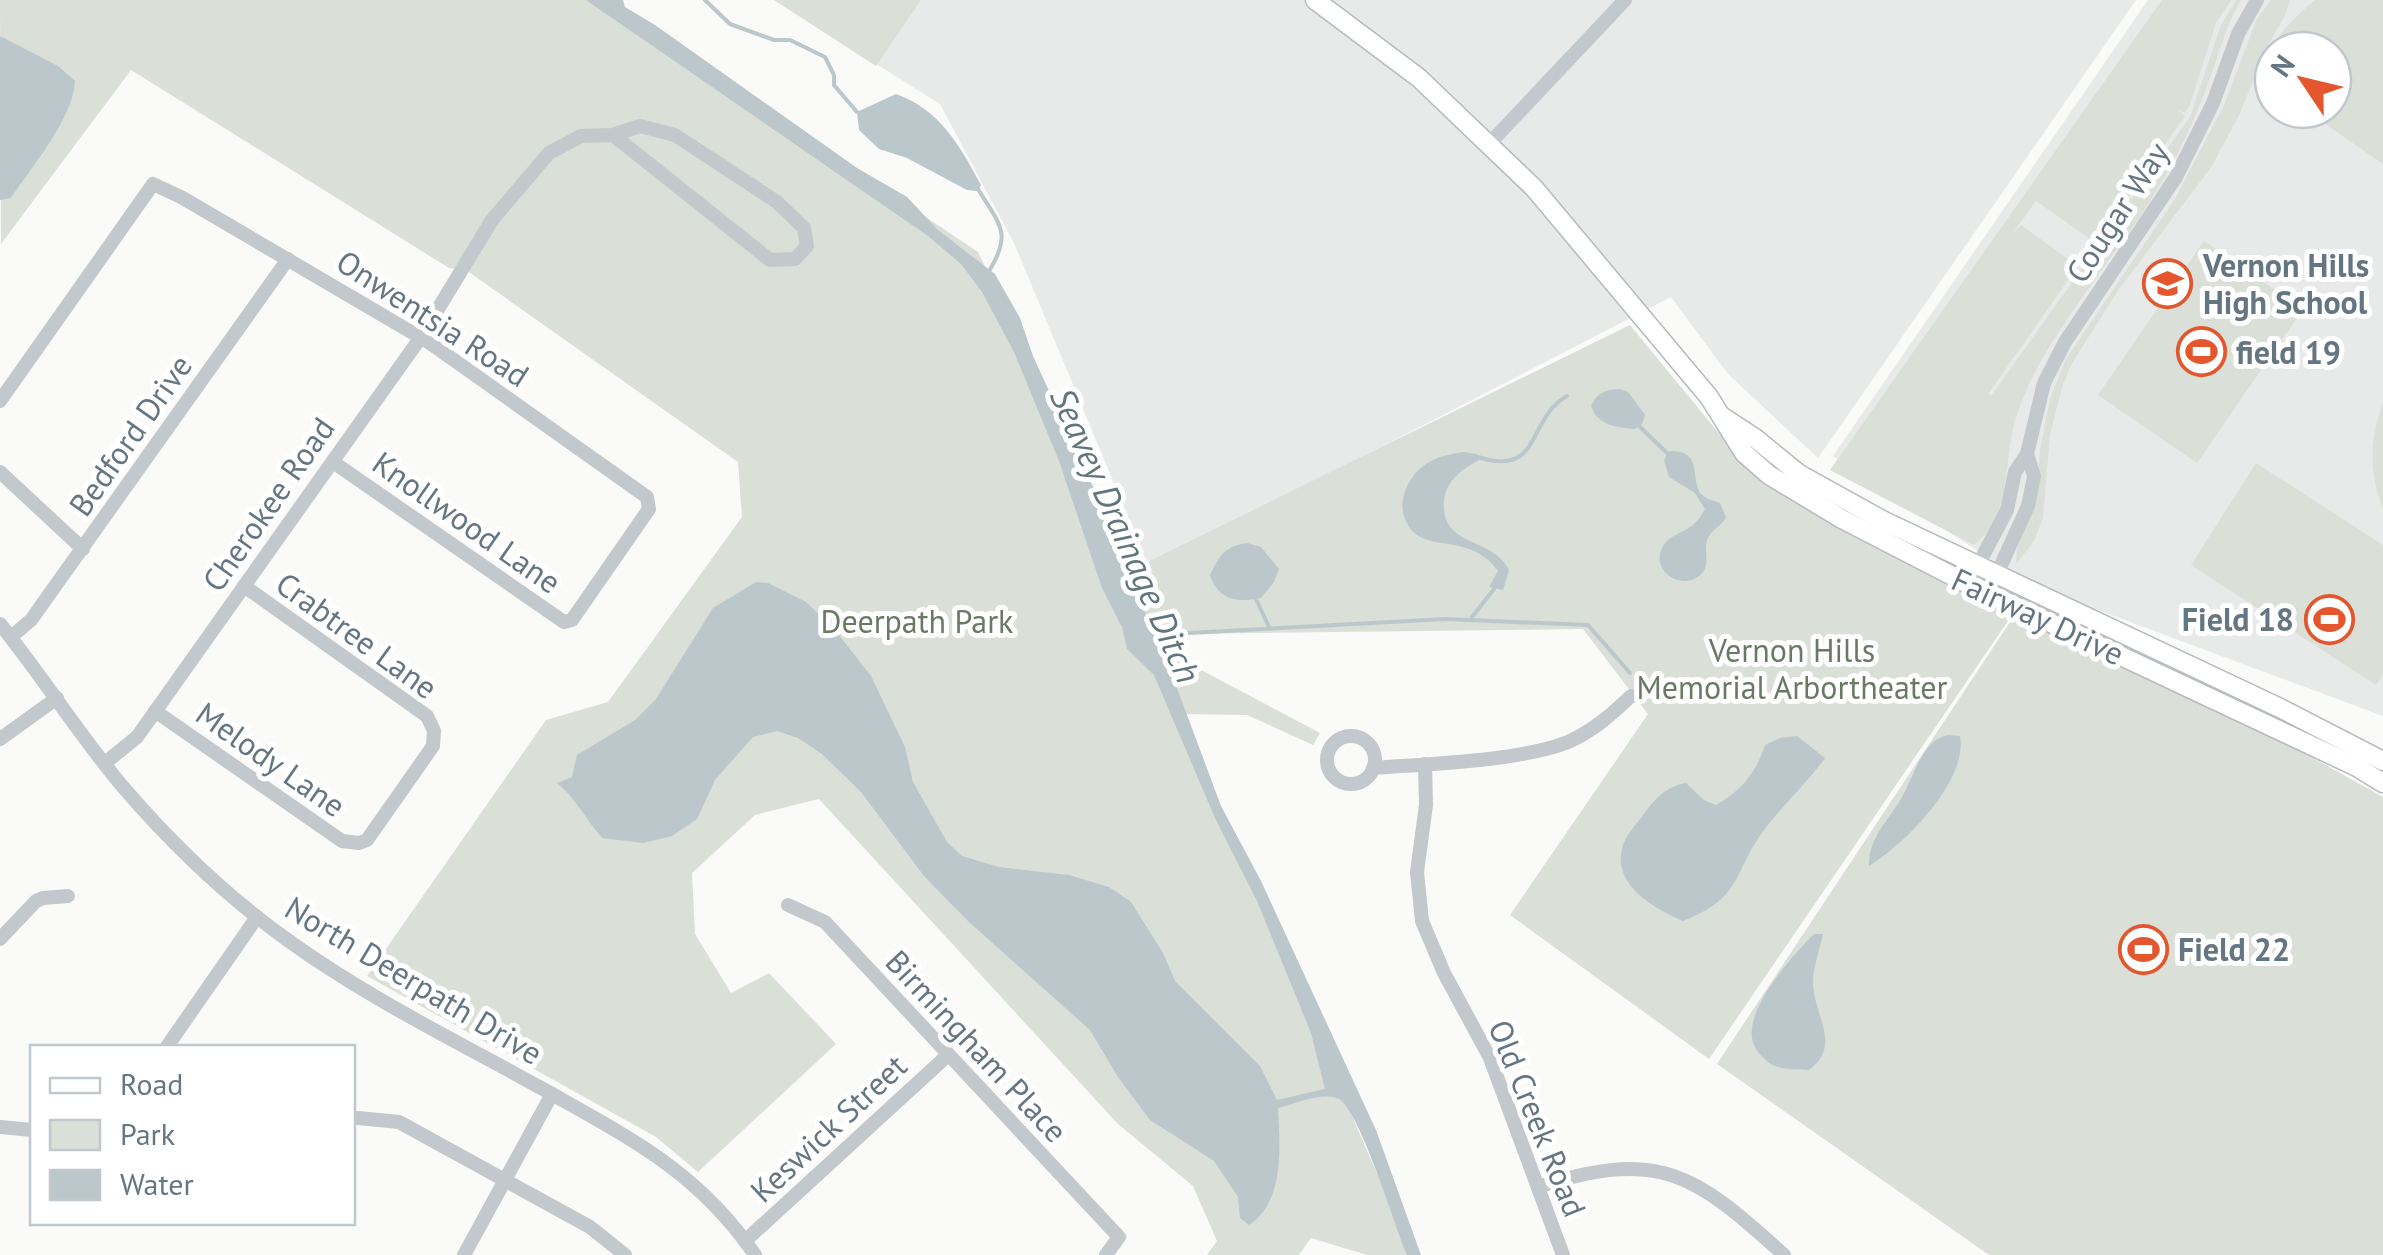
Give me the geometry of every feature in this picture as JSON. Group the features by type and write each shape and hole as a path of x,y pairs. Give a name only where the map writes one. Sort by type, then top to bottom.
{"main road":[{"name":"Fairway Drive","path":"1314,0 1419,78 1490,143 1582,244 1656,338 1709,397 1744,454 1769,475 1842,519 1968,584 2383,782"},
{"name":"Fairway Drive","path":"1718,414 1814,482 1977,567 2309,722 2383,761"}],"street":[{"path":"1490,143 1625,0"},
{"name":"Cougar Way","path":"1977,567 2007,510 2015,472 2027,454 2044,383 2176,177 2213,103 2238,34 2257,0"},
{"name":"Cherokee Road","path":"105,763 137,737 156,712 421,336 492,220 549,153 581,136 613,135 640,126 675,136 777,202 804,228 807,246 794,259 770,260 613,135"},
{"name":"Onwentsia Road","path":"0,400 153,184 421,336 647,497 648,514 572,620"},
{"name":"Bedford Drive","path":"11,637 31,620 288,258"},
{"name":"Cougar Way","path":"1996,576 2028,506 2034,476 2027,454"},
{"name":"Knollwood Lane","path":"333,462 551,615 564,622 572,620"},
{"path":"0,472 82,550"},
{"name":"Crabtree Lane","path":"244,586 416,707 427,716 434,731 428,755 367,840 359,843"},
{"name":"North Deerpath Drive","path":"0,624 105,763 173,842 257,917 350,982 664,1158 712,1202 754,1255"},
{"path":"1374,768 1536,751 1566,743 1592,730 1632,696"},
{"path":"0,739 58,698"},
{"name":"Melody Lane","path":"156,712 342,841 359,843"},
{"name":"Old Creek Road","path":"1425,764 1426,805 1417,872 1422,920 1432,948 1490,1058 1563,1255"},
{"path":"0,939 36,902 68,896"},
{"name":"Birmingham Place","path":"788,905 825,922 1118,1237 1106,1255"},
{"path":"168,1045 257,917"},
{"name":"Keswick Street","path":"745,1241 948,1055"},
{"path":"464,1255 552,1094"},
{"path":"358,1118 399,1122 590,1227 625,1255"},
{"path":"0,1127 30,1130"},
{"path":"1538,1187 1604,1169 1651,1170 1688,1181 1714,1195 1784,1255"}],"shaded area":[{"path":"774,0 2136,0 1818,458 1728,374 1671,297 1149,567 1014,243 940,104"},
{"name":"Vernon Hills High School","path":"2148,0 2383,0 2383,716 2028,584 1833,456"}],"green space":[{"name":"Deerpath Park","path":"0,0 602,0 978,252 1061,427 1119,576 1630,325 1731,448 2014,612 1709,1059 1510,915 1648,714 1583,629 1175,634 1186,662 1320,733 1313,745 1247,715 1179,714 1412,1255 1367,1255 1311,1238 1299,1255 1207,1255 1217,1241 1193,1186 1118,1124 819,799 755,815 692,873 695,934 731,993 769,973 836,1044 698,1172 656,1137 367,976 546,720 608,702 742,517 738,462 466,270 449,268 131,70 1,244"},
{"path":"774,0 921,0 876,66"},
{"path":"2162,0 2231,0 2216,23 2190,104 2185,113 2178,110 2185,116 2096,243 2036,201 2013,233 2021,225 2078,266 1989,393 1991,396 2190,117 2220,27 2236,0 2241,0 2172,164 2063,325 2028,386 2012,433 2001,502 1986,533 1974,545 1830,470"},
{"path":"2271,0 2290,0 2277,30 2253,30 2253,81 2212,166 2119,289 2072,363 2050,434 2043,518 2034,541 2016,564 2038,485 2050,399 2066,359 2175,199 2224,105 2257,19"},
{"path":"2315,0 2383,0 2383,164 2334,130 2353,130 2353,30 2284,30"},
{"name":"field 19","path":"2204,241 2303,309 2197,463 2098,395"},
{"path":"2383,402 2383,509 2372,455"},
{"name":"Field 18","path":"2256,463 2383,545 2383,674 2376,685 2191,565"},
{"path":"2016,613 2279,739 2383,797 2383,1255 1989,1255 1717,1064"}],"water":[{"path":"586,0 623,0 625,7 857,168 907,197 938,230 995,274 1020,318 1033,356 1124,554 1221,806 1261,881 1376,1130 1421,1255 1407,1255 1357,1124 1339,1099 1333,1097 1278,1108 1275,1188 1261,1215 1249,1225 1240,1218 1238,1197 1214,1161 1150,1120 1090,1030 969,922 924,876 861,792 822,754 798,738 777,731 753,737 715,780 697,819 672,836 643,843 602,838 557,783 572,777 577,755 635,720 656,699 713,608 756,582 768,583 806,602 835,630 871,676 905,747 913,782 947,842 962,856 999,867 1069,875 1109,887 1131,902 1163,953 1175,981 1260,1066 1277,1100 1325,1089 1311,1033 1257,901 1215,818 1154,675 1127,649 1059,461 1014,352 982,292 961,264 928,236"},
{"path":"0,36 58,66 75,81 67,111 50,142 11,198 0,200"},
{"path":"896,94 925,109 947,130 981,185 977,191 967,190 907,158 879,149 859,130 857,112"},
{"path":"1620,389 1628,392 1645,415 1635,429 1603,422 1591,406 1602,393"},
{"path":"1669,451 1691,459 1699,491 1720,503 1726,517 1707,540 1703,572 1692,580 1677,580 1661,565 1665,543 1693,524 1705,509 1695,493 1669,477 1664,460"},
{"path":"1463,452 1477,454 1479,460 1461,471 1448,487 1445,516 1459,535 1501,559 1509,570 1503,590 1489,587 1498,571 1492,563 1466,548 1423,538 1410,528 1404,515 1405,493 1416,473 1436,459"},
{"path":"1247,543 1261,547 1279,569 1261,598 1236,600 1223,595 1210,575 1224,553"},
{"path":"1947,735 1960,736 1960,754 1944,791 1900,843 1869,866 1876,838 1923,754 1934,741"},
{"path":"1797,736 1825,758 1764,830 1734,883 1717,903 1683,921 1660,910 1630,885 1621,862 1622,849 1656,799 1672,787 1686,783 1704,800 1716,805 1746,780 1765,745"},
{"path":"1814,934 1823,934 1813,982 1824,1029 1824,1050 1809,1070 1782,1068 1759,1053 1752,1040 1753,1025 1767,990"}],"waterway":[{"path":"705,0 730,24 774,40 790,40 825,57 834,75 834,85 857,112"},
{"path":"978,189 1002,238 988,273"},
{"path":"1478,457 1499,461 1524,453 1554,406 1567,396"},
{"path":"1639,426 1668,454"},
{"path":"1472,617 1494,589"},
{"path":"1256,599 1269,627"},
{"name":"Seavey Drainage Ditch","path":"1153,635 1446,619 1588,625 1630,673"}],"place":[{"name":"Vernon Hills High School","path":"2168,283"},
{"name":"field 19","path":"2201,352"},
{"name":"Field 18","path":"2329,619"},
{"name":"Field 22","path":"2143,949"}],"park label":[{"name":"Vernon Hills Memorial Arbortheater","path":"1792,668"}]}
